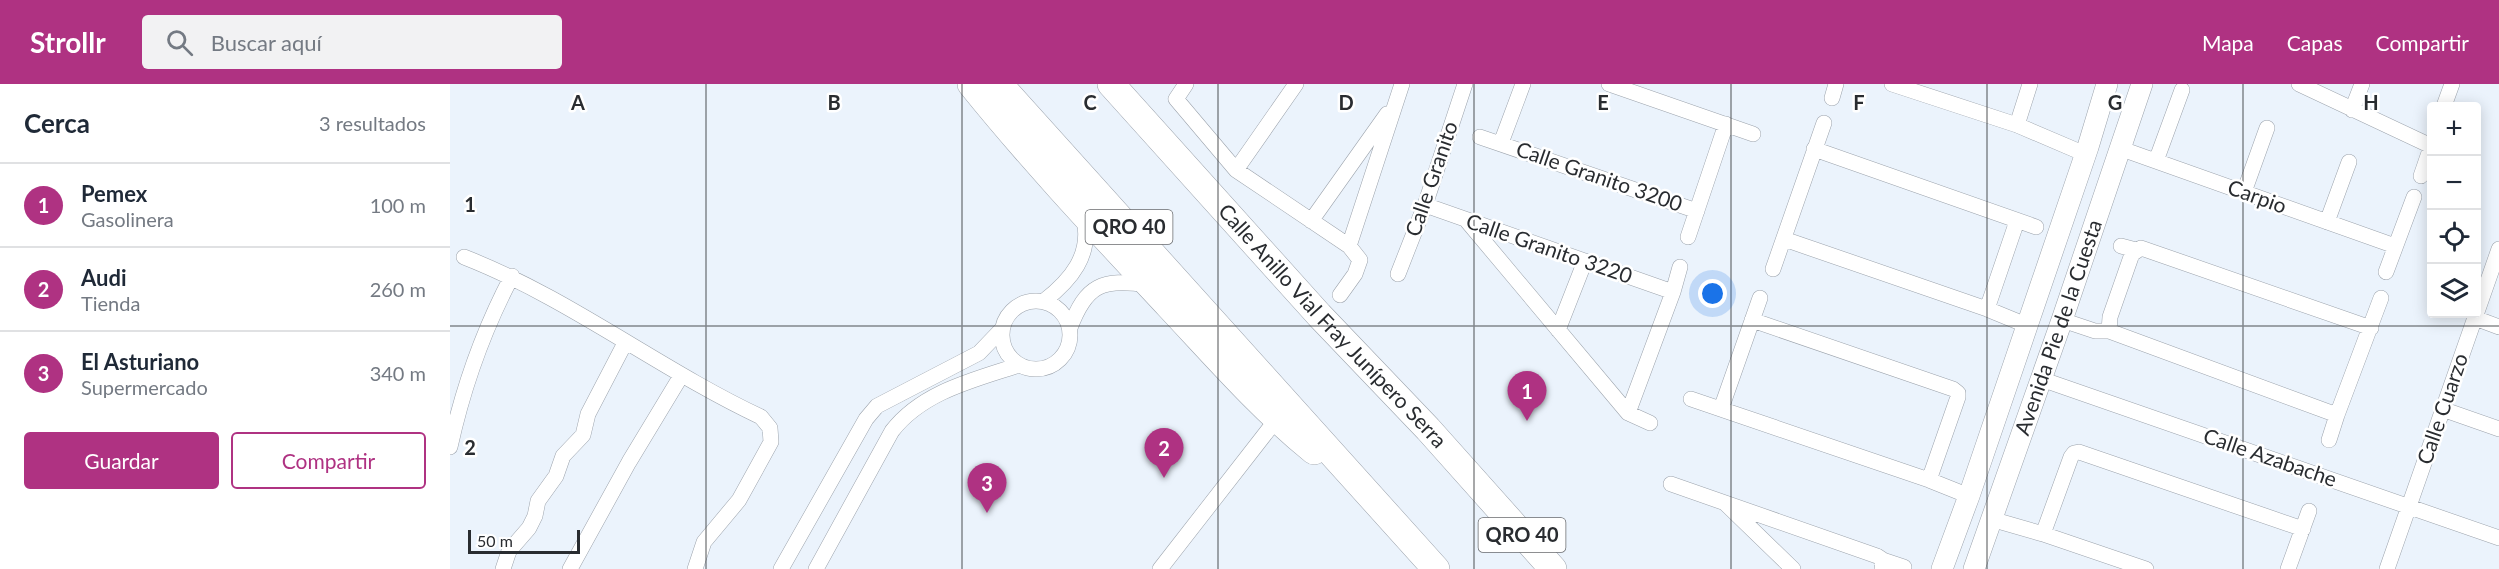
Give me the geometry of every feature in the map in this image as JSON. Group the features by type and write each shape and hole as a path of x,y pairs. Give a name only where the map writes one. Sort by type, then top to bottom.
{"highway":[{"path":"971,84 1083,216 1276,420 1380,505"},
{"name":"QRO 40","path":"999,84 1436,569"},
{"name":"Calle Anillo Vial Fray Junípero Serra","path":"1111,84 1320,315 1428,429 1553,569"}],"main road":[{"name":"Avenida Pie de la Cuesta","path":"1942,569 1969,496 2107,84"},
{"name":"Avenida Pie de la Cuesta","path":"1974,569 2142,84"}],"street":[{"path":"1186,84 1176,99 1236,170 1349,246 1360,260 1355,274 1340,295"},
{"path":"1236,170 1296,84"},
{"path":"1349,246 1402,84"},
{"name":"Calle Granito","path":"1398,274 1425,205 1465,84"},
{"name":"Calle Granito 3200","path":"1501,143 1523,84"},
{"path":"1609,84 1753,134"},
{"path":"1892,84 1929,89 2085,154"},
{"path":"2016,125 2030,84"},
{"path":"2299,84 2427,143"},
{"path":"2352,110 2362,84"},
{"path":"2445,102 2452,84"},
{"path":"2156,161 2182,90"},
{"path":"1311,221 1395,102"},
{"path":"1773,268 1824,123"},
{"name":"Calle Granito 3200","path":"1688,237 1726,124"},
{"path":"2244,192 2267,128"},
{"name":"Calle Granito 3200","path":"1480,137 1697,211"},
{"name":"Carpio","path":"2118,148 2395,246"},
{"path":"1814,149 2036,226"},
{"path":"2421,176 2427,156"},
{"path":"2327,222 2349,162"},
{"path":"2386,272 2414,197"},
{"name":"Calle Granito 3220","path":"1425,205 1673,291"},
{"path":"1044,301 1065,284 1082,258 1087,232 1083,216"},
{"path":"1467,221 1628,413 1650,423"},
{"path":"1987,309 2017,221"},
{"path":"1784,239 1987,309 2026,325"},
{"path":"2109,331 2110,317 2132,254 2128,248 2141,248 2371,328"},
{"name":"Calle Cuarzo","path":"2481,301 2499,249"},
{"path":"464,256 512,276 681,376 761,417 770,428 771,442 740,500 704,542 695,569"},
{"path":"1558,330 1585,261"},
{"path":"1628,413 1680,267"},
{"path":"450,447 458,408 498,303 512,276"},
{"path":"1070,328 1065,316 1056,307 1044,301 1031,301 1017,306 1007,316 1002,329 1002,344 1009,356 1019,365 1031,369 1044,368 1056,363 1068,347 1070,328 1086,294 1106,283 1128,282 1147,285"},
{"path":"1721,409 1760,298"},
{"path":"2329,440 2381,298"},
{"path":"2475,318 2499,327"},
{"name":"Calle Cuarzo","path":"2387,569 2475,318"},
{"path":"1752,320 1953,389 1958,393 1929,480"},
{"path":"2062,320 2095,331 2109,331 2337,415"},
{"path":"781,569 867,419 877,406 979,352 1002,329"},
{"path":"503,569 509,551 529,528 535,516 538,501 556,476 564,456 583,435 588,414 625,343"},
{"path":"816,569 892,431 903,417 934,396 1019,365"},
{"path":"570,569 629,462 681,376"},
{"name":"Calle Azabache","path":"2041,379 2499,538"},
{"path":"1691,399 1929,480 1969,496"},
{"path":"2442,409 2499,429"},
{"path":"1160,569 1276,420"},
{"path":"2043,534 2071,457 2074,453 2079,452 2303,529"},
{"path":"1671,484 1877,556 1882,564 1904,567"},
{"path":"1722,500 1793,569"},
{"path":"2288,569 2309,511"},
{"path":"1991,519 2146,569"}],"place":[{"name":"Pemex","path":"1527,421"},
{"name":"Audi","path":"1164,478"},
{"name":"El Asturiano","path":"987,513"}]}
